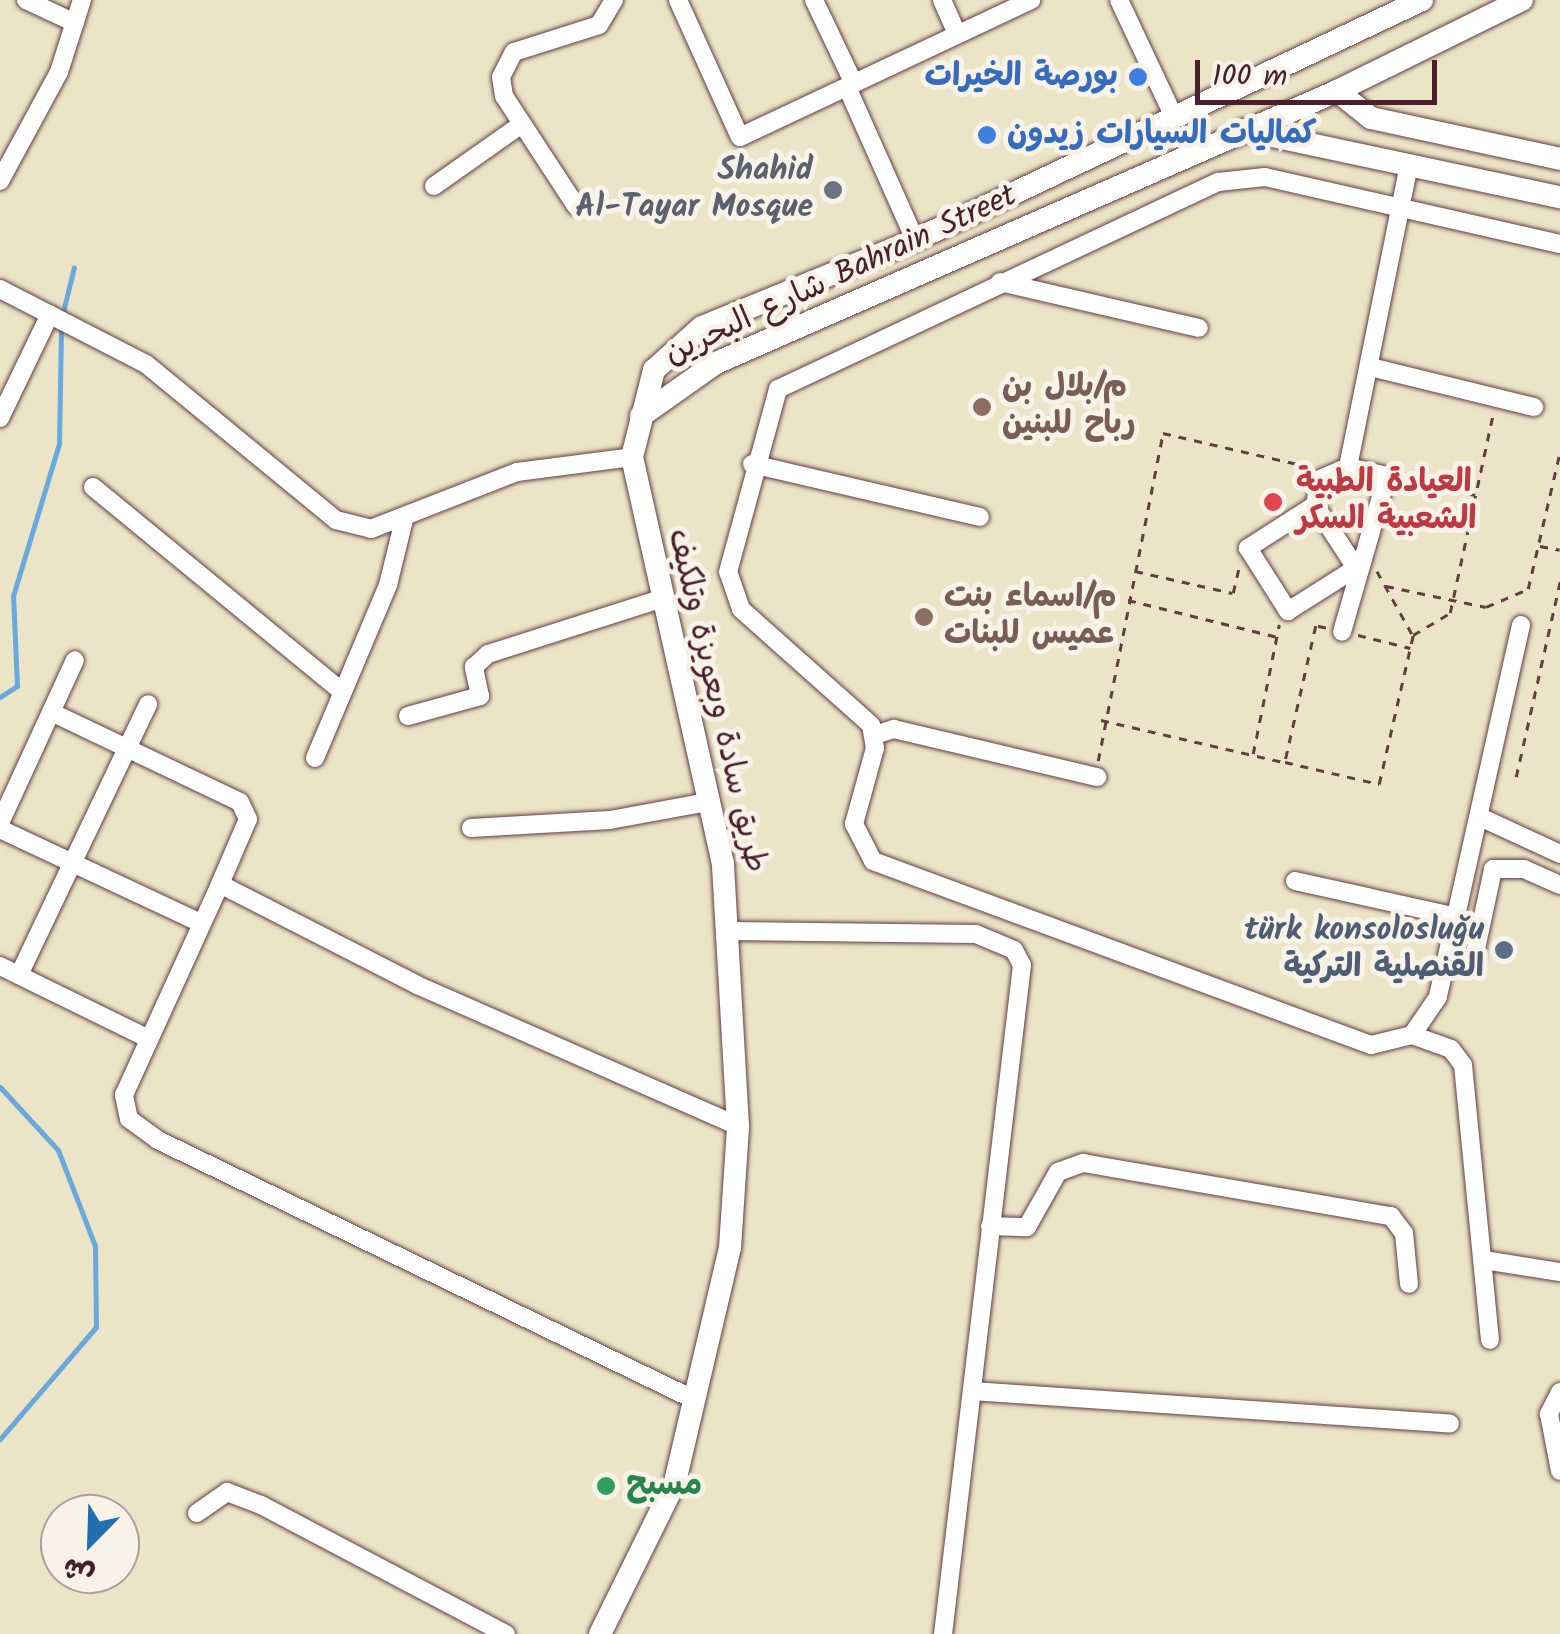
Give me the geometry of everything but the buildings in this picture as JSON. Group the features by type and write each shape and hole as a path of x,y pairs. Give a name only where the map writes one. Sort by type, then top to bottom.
{"main road":[{"name":"شارع البحرين Bahrain Street","path":"638,418 674,344 743,310 914,240 1422,0"},
{"name":"شارع البحرين Bahrain Street","path":"638,418 679,383 1084,199 1336,92 1522,0"},
{"path":"1336,92 1370,118 1560,159"},
{"path":"1244,130 1560,197"},
{"path":"1066,166 1066,190 1084,199"},
{"path":"743,310 733,336 752,349"},
{"name":"طريق سادة وبعويزة وتلكيف","path":"600,1634 675,1482 730,1248 738,1126 730,931 708,802 660,599 632,458 638,418"}],"street":[{"path":"26,0 75,23"},
{"path":"0,181 75,23 82,0"},
{"path":"576,206 504,96 504,64 531,44 600,24 614,0"},
{"path":"678,0 740,137 1031,0"},
{"path":"814,0 914,240"},
{"path":"942,0 957,32"},
{"path":"1118,0 1173,115"},
{"path":"434,186 522,124"},
{"path":"1341,470 1370,367 1409,165"},
{"path":"875,736 734,599 728,572 752,464 767,408 788,382 1230,178 1290,182 1560,244"},
{"path":"1000,282 1198,328"},
{"path":"0,289 146,364 336,520 372,528 404,520 517,472 632,458"},
{"path":"0,418 52,315"},
{"path":"1370,367 1534,406"},
{"path":"752,464 980,518"},
{"path":"1342,632 1356,568 1361,540 1387,476 1341,470 1320,479 1315,505 1356,568"},
{"path":"93,488 343,692"},
{"path":"1315,505 1248,548 1284,604 1288,610 1356,568"},
{"path":"315,758 343,692 404,520"},
{"path":"408,716 480,696 474,667 488,654 660,599"},
{"path":"875,736 854,824 887,871 1353,1041 1387,1044 1412,1035 1438,997 1521,625"},
{"path":"74,660 0,826 201,923"},
{"path":"18,976 148,704"},
{"path":"51,712 248,811 220,884 124,1095 129,1119 158,1140 696,1400"},
{"path":"875,736 894,729 1096,777"},
{"path":"471,828 610,820 708,802"},
{"path":"1480,817 1560,854"},
{"path":"1474,958 1493,869 1524,868 1560,886"},
{"path":"1295,881 1457,917"},
{"path":"220,884 416,985 738,1126"},
{"path":"730,931 976,934 1014,950 1022,965 943,1634"},
{"path":"0,966 149,1039"},
{"path":"1412,1035 1450,1050 1463,1065 1490,1340"},
{"path":"990,1226 1027,1227 1058,1172 1083,1163 1391,1216 1404,1234 1409,1284"},
{"path":"1484,1260 1560,1272"},
{"path":"972,1391 1450,1424"},
{"path":"1560,1392 1549,1414 1560,1471"},
{"path":"198,1513 227,1492 494,1632"}],"path":[{"path":"1413,635 1450,614 1496,398"},
{"path":"1096,777 1100,720 1162,433 1341,470"},
{"path":"1386,586 1486,608 1528,589 1560,451"},
{"path":"1387,476 1476,495"},
{"path":"1550,496 1560,498"},
{"path":"1100,720 1379,784 1413,635 1361,540"},
{"path":"1538,545 1560,550"},
{"path":"1133,570 1233,593 1248,548"},
{"path":"1516,777 1560,582"},
{"path":"1126,599 1277,637"},
{"path":"1253,755 1284,604"},
{"path":"1285,762 1316,626 1410,648"}],"waterway":[{"path":"62,316 74,267"},
{"path":"0,697 17,686 13,596 59,444 61,327"},
{"path":"0,1087 58,1150 95,1246 96,1327 0,1439"}],"place":[{"name":"بورصة الخيرات","path":"1138,77"},
{"name":"كماليات السيارات زيدون","path":"987,135"},
{"name":"Shahid Al-Tayar Mosque","path":"833,190"},
{"name":"م/بلال بن رباح للبنين","path":"982,407"},
{"name":"العيادة الطبية الشعبية السكر","path":"1273,502"},
{"name":"م/اسماء بنت عميس للبنات","path":"924,617"},
{"name":"türk konsolosluğu القنصلية التركية","path":"1504,950"},
{"name":"مسبح","path":"606,1486"}]}
